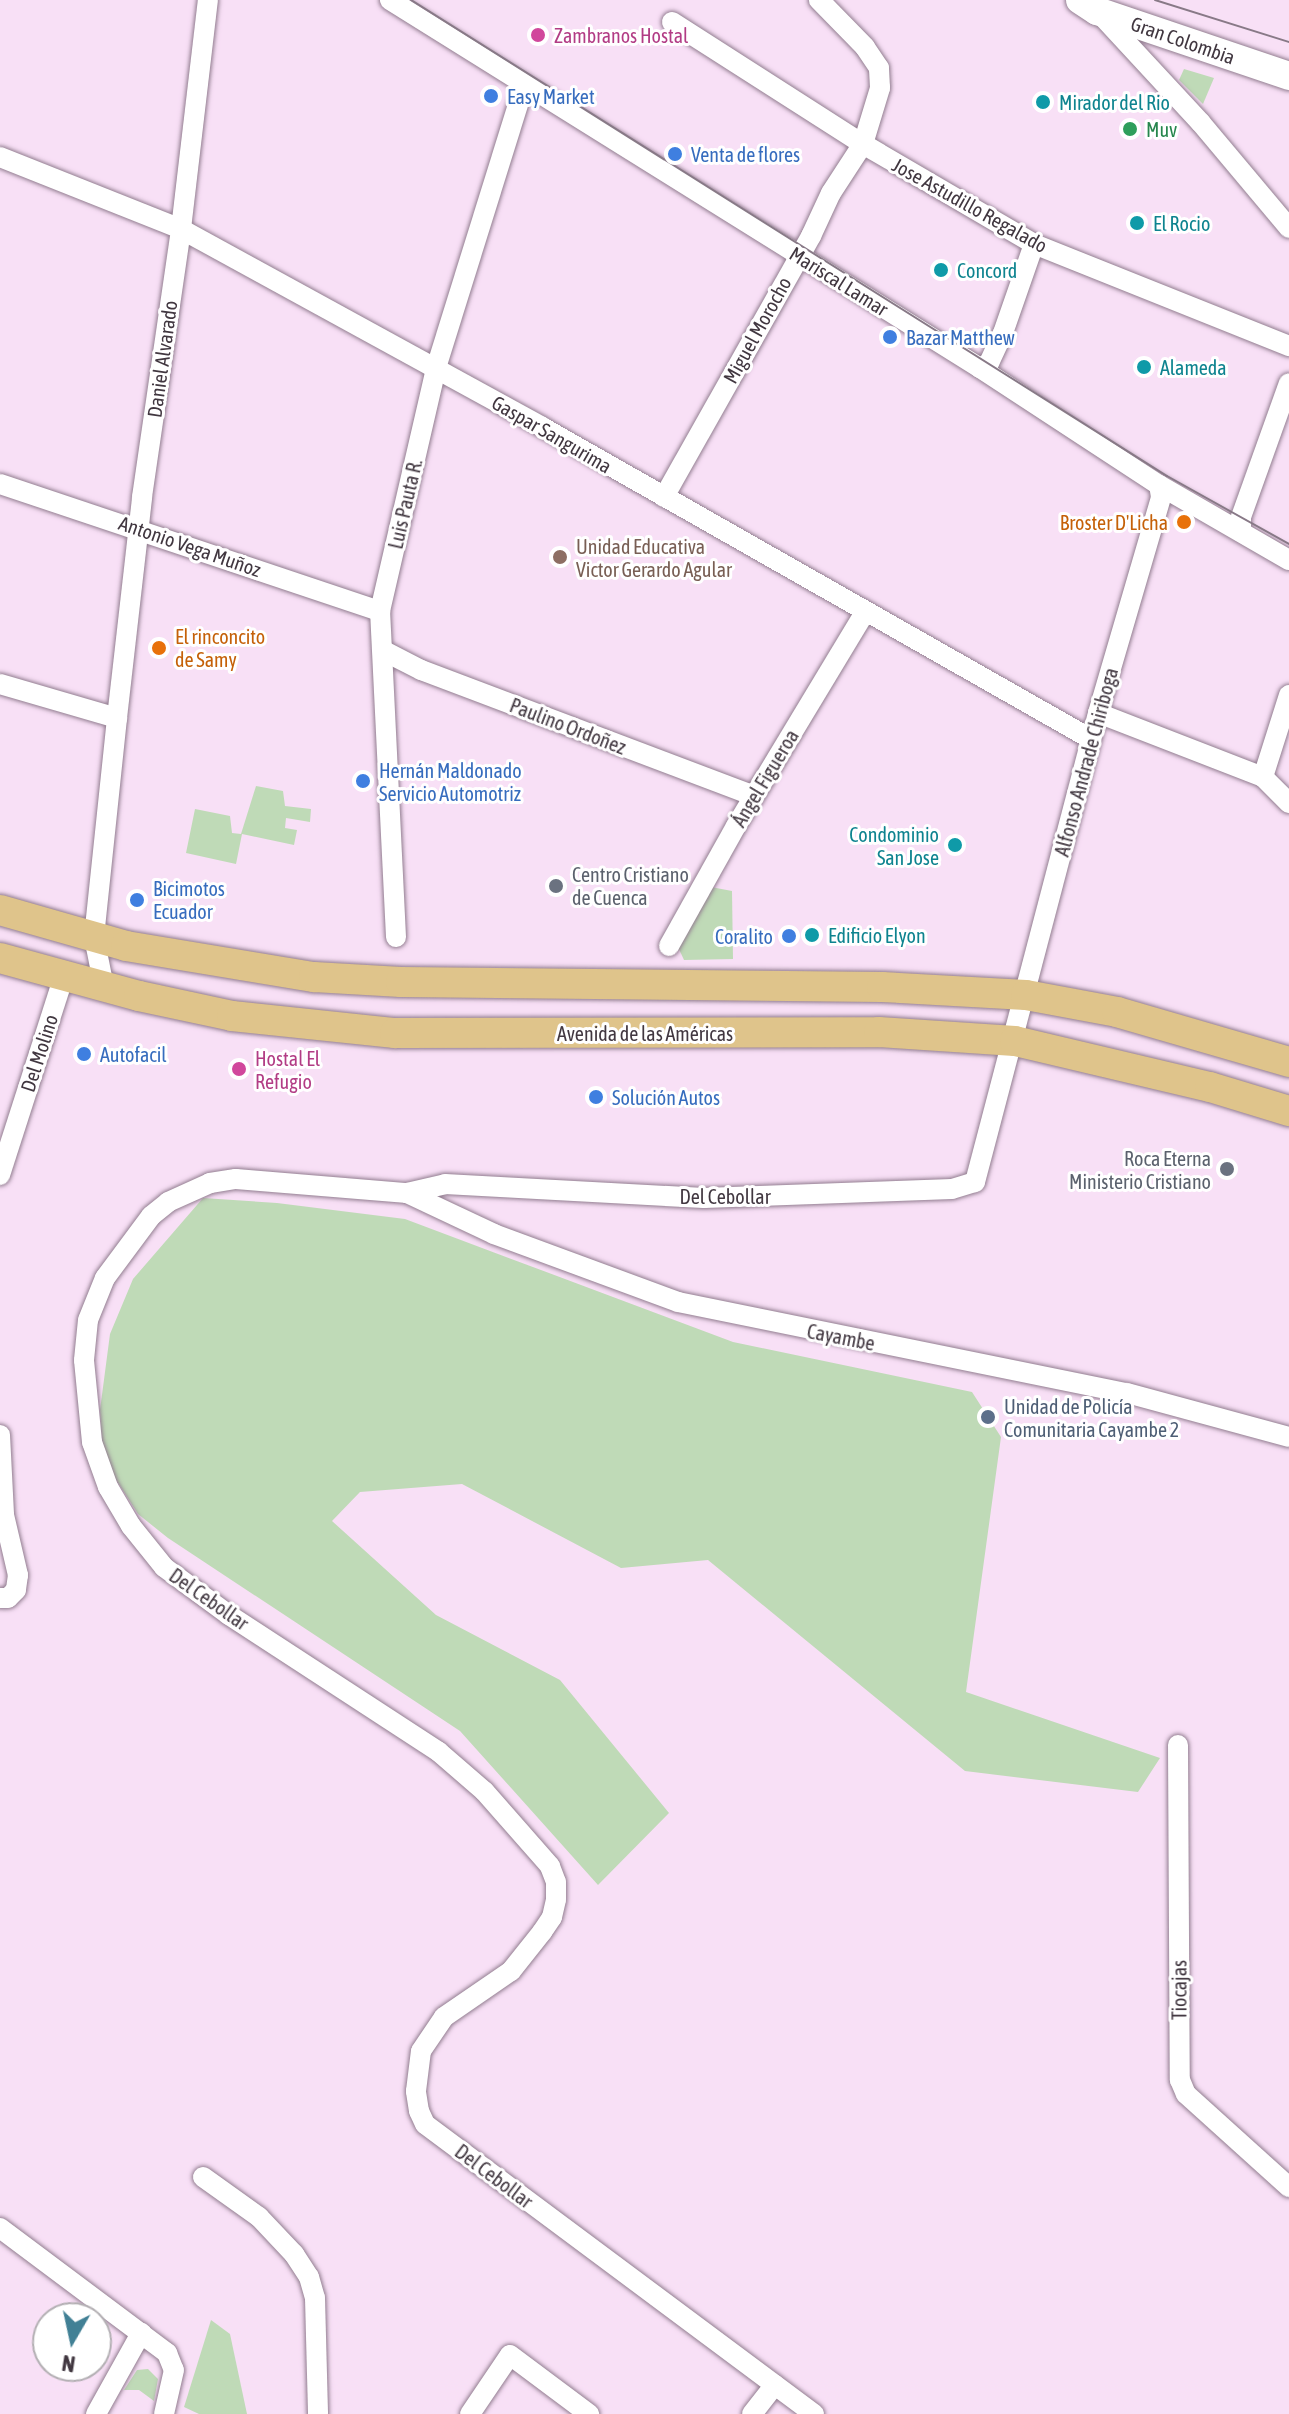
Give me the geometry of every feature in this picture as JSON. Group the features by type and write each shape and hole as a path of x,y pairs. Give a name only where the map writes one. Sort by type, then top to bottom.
{"main road":[{"name":"Gran Colombia","path":"1092,4 1289,76"},
{"path":"0,910 94,937 226,965 314,977 401,982 882,987 1026,995 1117,1012 1289,1062"},
{"name":"Avenida de las Américas","path":"0,958 104,987 232,1016 395,1033 879,1032 1015,1041 1210,1087 1289,1111"}],"street":[{"name":"Daniel Alvarado","path":"104,987 94,937 117,718 138,528 181,229 208,0"},
{"name":"Mariscal Lamar","path":"390,0 980,368 1159,485 1289,560"},
{"name":"Miguel Morocho","path":"664,497 831,193 863,144 880,88 879,68 865,47 819,0"},
{"path":"1092,4 1201,123 1289,228"},
{"name":"Jose Astudillo Regalado","path":"672,22 863,144 1034,244 1289,346"},
{"name":"Luis Pauta R.","path":"396,937 380,611 436,368 524,86"},
{"name":"Gaspar Sangurima","path":"0,157 181,229 436,368 1091,739"},
{"path":"980,368 989,363 1003,333 1034,244"},
{"path":"1241,532 1241,517 1289,383"},
{"name":"Antonio Vega Muñoz","path":"0,484 380,611"},
{"name":"Alfonso Andrade Chiriboga","path":"1015,1041 1091,739 1161,497 1159,485"},
{"name":"Ángel Figueroa","path":"669,946 754,796 865,612"},
{"name":"Paulino Ordoñez","path":"384,651 436,675 754,796"},
{"path":"0,684 117,718"},
{"path":"1263,777 1289,695"},
{"path":"1098,713 1263,777 1289,803"},
{"name":"Del Molino","path":"0,1175 64,976"},
{"name":"Del Cebollar","path":"814,2414 425,2124 416,2091 421,2051 444,2017 511,1971 542,1932 552,1917 556,1899 556,1882 550,1866 484,1791 439,1752 229,1615 164,1567 131,1526 108,1487 92,1442 84,1360 88,1320 105,1278 151,1216 168,1202 210,1183 236,1179 407,1193 445,1184 704,1198 965,1188 975,1182 1015,1041"},
{"name":"Cayambe","path":"407,1193 494,1234 678,1302 1127,1393 1289,1437"},
{"path":"0,1435 4,1515 18,1575 16,1590 4,1598"},
{"name":"Tiocajas","path":"1178,1745 1180,2080 1186,2094 1289,2187"},
{"path":"203,2177 259,2217 294,2254 309,2277 315,2298 318,2414"},
{"path":"0,2228 167,2353 173,2362 164,2414"},
{"path":"96,2414 141,2333"},
{"path":"470,2414 510,2355 589,2414"},
{"path":"752,2414 775,2385"}],"green space":[{"path":"1184,69 1214,78 1203,104 1179,80"},
{"path":"256,786 283,791 285,806 311,809 310,822 286,818 285,828 297,830 294,845 242,834 236,864 186,853 195,809 230,816 232,833 241,834"},
{"path":"711,887 732,891 733,959 684,960 678,947"},
{"path":"203,1198 277,1203 405,1219 733,1342 972,1392 1001,1437 966,1692 1160,1758 1138,1792 965,1771 708,1560 621,1568 462,1484 360,1492 332,1521 436,1615 560,1680 669,1813 598,1885 460,1731 168,1538 138,1514 115,1478 102,1445 100,1410 110,1334 133,1279"},
{"path":"211,2320 230,2334 247,2414 199,2414 184,2407"},
{"path":"148,2369 158,2379 154,2401 139,2390 124,2390 137,2370"}],"tram line":[{"path":"411,0 1167,476 1289,544"},
{"path":"1155,0 1289,42"}],"place":[{"name":"Zambranos Hostal","path":"538,35"},
{"name":"Easy Market","path":"491,96"},
{"name":"Mirador del Rio","path":"1043,102"},
{"name":"Muv","path":"1130,129"},
{"name":"Venta de flores","path":"675,154"},
{"name":"El Rocio","path":"1137,223"},
{"name":"Concord","path":"941,270"},
{"name":"Bazar Matthew","path":"890,337"},
{"name":"Alameda","path":"1144,367"},
{"name":"Broster D'Licha","path":"1184,522"},
{"name":"Unidad Educativa Victor Gerardo Agular","path":"560,557"},
{"name":"El rinconcito de Samy","path":"159,648"},
{"name":"Hernán Maldonado Servicio Automotriz","path":"363,781"},
{"name":"Condominio San Jose","path":"955,845"},
{"name":"Centro Cristiano de Cuenca","path":"556,886"},
{"name":"Bicimotos Ecuador","path":"137,900"},
{"name":"Edificio Elyon","path":"812,935"},
{"name":"Coralito","path":"789,936"},
{"name":"Autofacil","path":"84,1054"},
{"name":"Hostal El Refugio","path":"239,1069"},
{"name":"Solución Autos","path":"596,1097"},
{"name":"Roca Eterna Ministerio Cristiano","path":"1227,1169"},
{"name":"Unidad de Policía Comunitaria Cayambe 2","path":"988,1417"}]}
